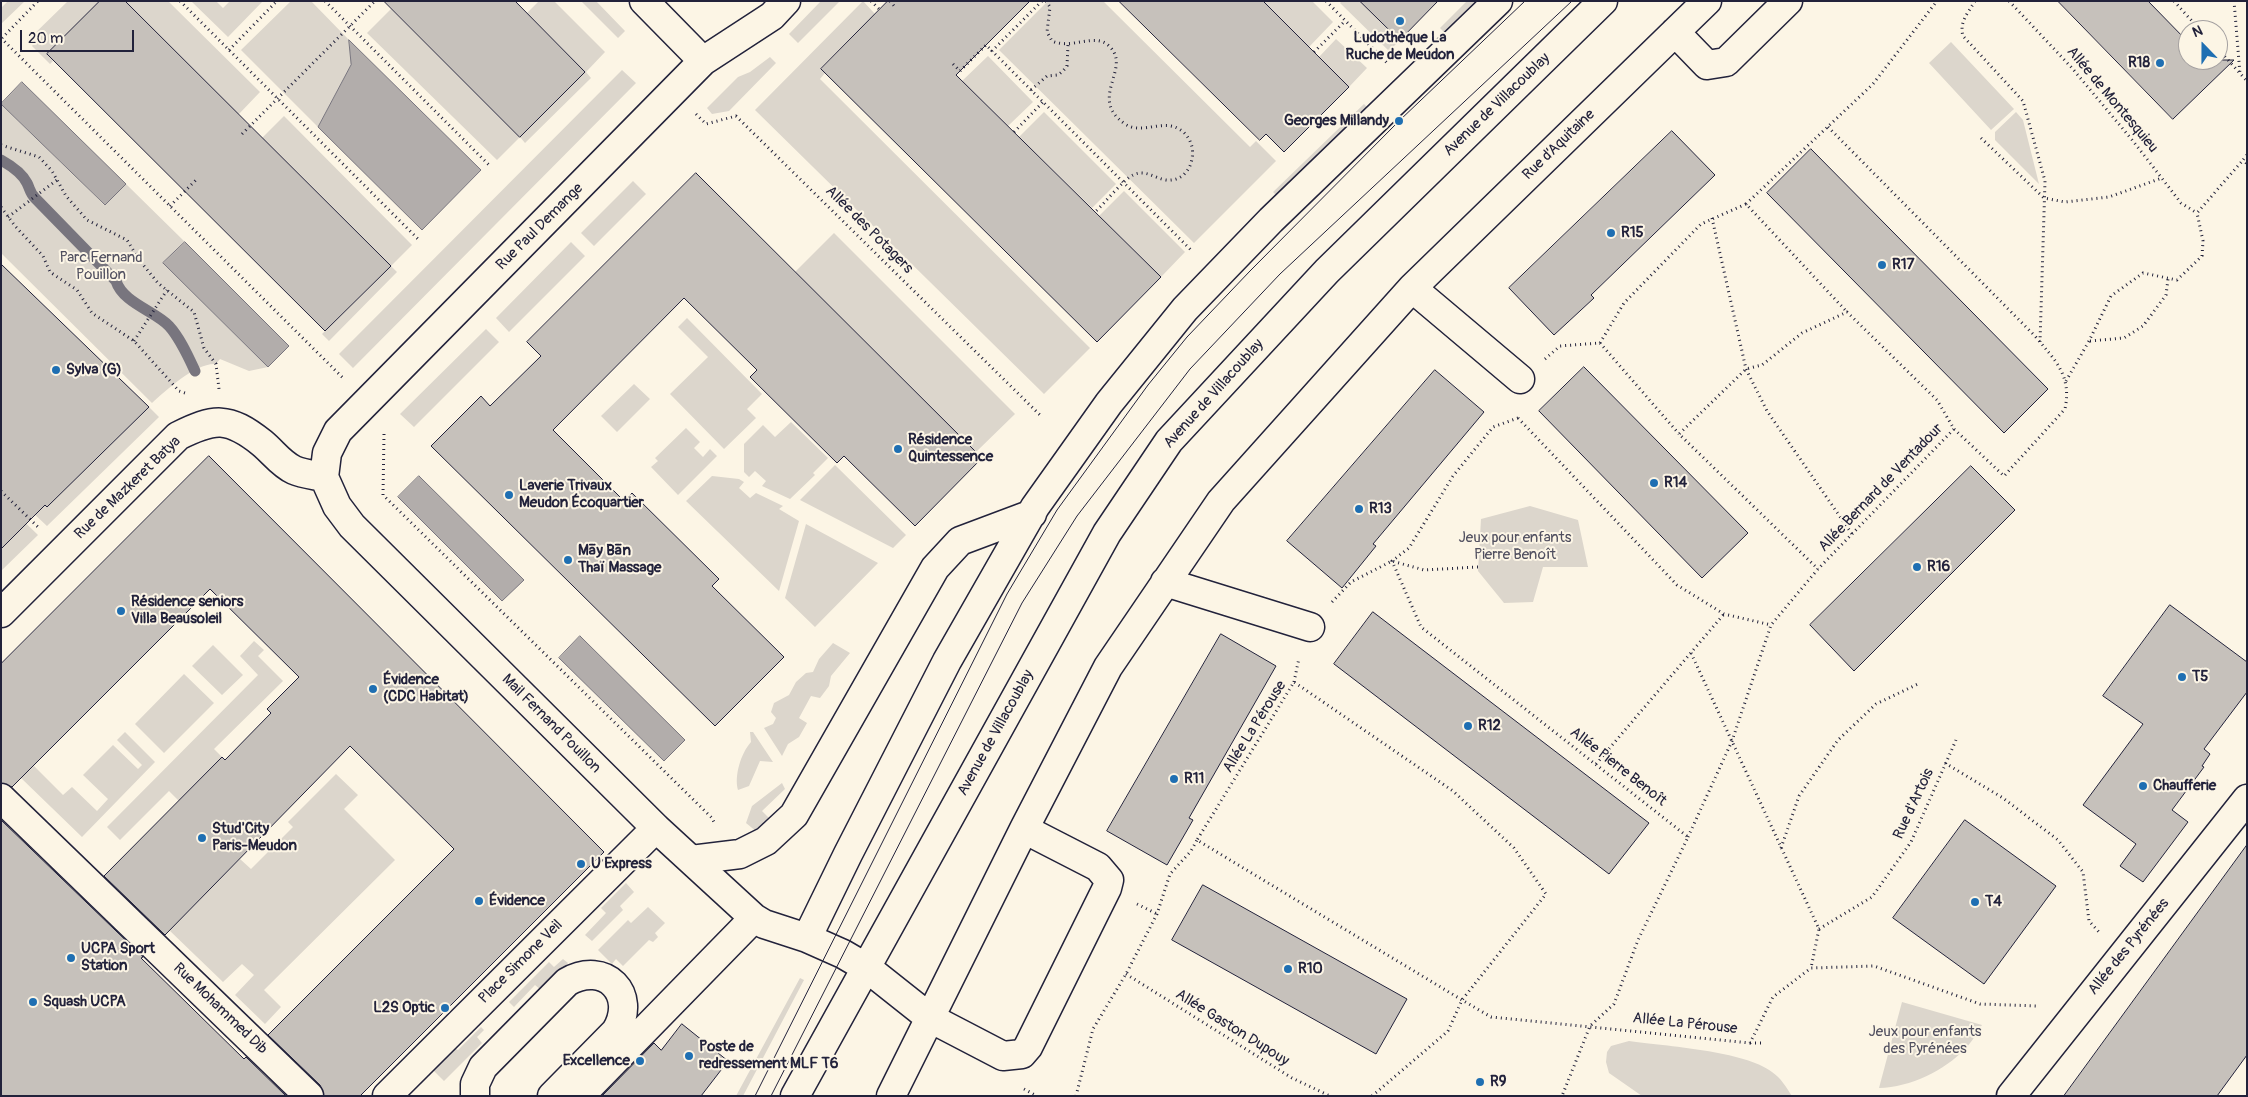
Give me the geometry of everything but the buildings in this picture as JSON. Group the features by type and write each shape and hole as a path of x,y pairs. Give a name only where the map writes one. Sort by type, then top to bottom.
{"street":[{"path":"644,1 703,61"},
{"name":"Rue Paul Demange","path":"324,477 327,453 338,431 703,61 772,16 786,1"},
{"path":"1024,829 1098,867 1109,880 1103,897 1028,1047 1022,1054 1003,1056 930,1018 867,968 836,951 806,938 947,661 1032,514 1109,403 1185,309 1271,220 1498,1"},
{"name":"Avenue de Villacoublay","path":"795,1096 1107,533 1169,442 1327,272 1603,1"},
{"name":"Rue d’Aquitaine","path":"891,1096 1024,829 1108,667 1221,500 1412,288 1707,1"},
{"path":"1675,32 1707,65 1726,62 1788,1"},
{"path":"1412,288 1520,379"},
{"path":"223,422 242,430 262,443 282,462 295,471 324,477"},
{"name":"Rue de Mazkeret Batya","path":"1,613 178,436 204,423 223,422"},
{"name":"Mail Fernand Pouillon","path":"324,477 337,506 352,526 656,828 754,918 764,924 806,938"},
{"path":"691,860 740,854 766,841 794,815 934,568 960,541 1032,514"},
{"path":"1165,582 1310,627"},
{"name":"Rue Mohammed Dib","path":"1,798 309,1096"},
{"name":"Allée des Pyrénées","path":"2011,1096 2247,799"},
{"name":"Place Simone Veil","path":"387,1096 656,828"},
{"path":"580,1096 754,918"},
{"path":"475,1096 475,1084 483,1067 567,982 583,975 602,976 610,981 622,996 624,1005 620,1023 616,1031 552,1096"}],"path":[{"path":"1,39 38,1"},
{"path":"180,1 418,239"},
{"path":"228,50 277,1"},
{"path":"325,1 490,166"},
{"path":"242,134 375,1"},
{"path":"890,1 895,7"},
{"path":"992,51 1042,1"},
{"path":"1046,1 1050,7 1048,38 1059,44 1068,45 1095,40 1102,41 1110,47 1116,61 1116,71 1108,95 1112,113 1121,121 1137,128 1172,125 1181,130 1191,143 1190,167 1180,177 1166,180 1140,172 1133,175 1096,212"},
{"path":"1326,1 1411,86"},
{"path":"1562,1096 1590,1026 1614,1004 1638,940 1732,741 1771,625 1724,614 1677,584 1518,418 1520,379 1560,346 1600,343 1624,304 1700,224 1746,204 1874,84 1937,1"},
{"path":"1975,1 1962,22 1963,36 2023,101 2045,181 2040,343"},
{"name":"Allée de Montesquieu","path":"2010,1 2072,68 2181,203 2197,213"},
{"path":"2174,1 2191,20"},
{"path":"2234,1 2240,74"},
{"path":"873,2 879,9"},
{"path":"1314,52 1345,21"},
{"path":"953,64 960,71 986,45 1189,248"},
{"path":"1031,90 1047,76 1058,75 1063,71 1067,66 1068,45"},
{"path":"2228,60 2247,81"},
{"name":"Allée des Potagers","path":"673,91 706,124 736,116 751,129 1040,415"},
{"path":"1014,132 1043,102"},
{"path":"1828,127 2040,343 2061,370 2066,381 2067,397 2065,409 2004,476 1954,429"},
{"path":"1981,138 2044,198 2065,202 2109,197 2162,178"},
{"path":"1,145 39,157 57,180 66,196 87,220 127,240 140,262 158,283 194,312 204,348 216,364 223,422"},
{"path":"2066,381 2089,341 2111,296 2143,273 2176,280 2202,256 2203,241 2197,213 2247,155"},
{"path":"2243,160 2247,164"},
{"path":"170,206 198,178"},
{"path":"8,217 16,213 57,180"},
{"name":"Allée Bernard de Ventadour","path":"1746,204 1846,312 1937,400 1954,429 1818,570 1771,625"},
{"path":"1,207 42,256 50,272 77,290 92,313 134,341 179,391 200,398 223,422"},
{"path":"1712,218 1746,369 1767,411 1852,534"},
{"path":"2089,341 2124,338 2143,326 2166,295 2168,278"},
{"path":"134,341 167,290"},
{"path":"1679,434 1746,369 1762,365 1802,333 1846,312"},
{"name":"Allée Bernard de Ventadour","path":"1600,343 1679,434 1818,570"},
{"path":"1392,562 1409,548 1453,476 1493,427 1518,418"},
{"path":"1,491 63,551"},
{"path":"1392,562 1424,570 1478,567"},
{"name":"Allée Pierre Benoît","path":"1392,562 1421,627 1688,837"},
{"path":"1596,764 1724,614"},
{"path":"1691,653 1819,929 1811,968 1874,966 1980,1004 2060,1007 2073,1017"},
{"name":"Allée La Pérouse","path":"1462,1000 1546,894 1514,848 1453,791 1294,682 1198,840 1462,1000 1491,1017 1750,1042 1773,997 1811,968"},
{"path":"1781,848 1799,796 1838,740 1876,704 1920,683"},
{"name":"Rue d'Artois","path":"1819,929 1872,897 1910,842 1956,740"},
{"path":"1946,763 2003,798 2058,840 2083,872 2089,921 2123,955"},
{"path":"1076,1096 1094,1029 1126,974 1157,914 1170,874 1198,840"},
{"name":"Allée Gaston Dupouy","path":"1126,974 1292,1078 1330,1096"},
{"path":"1372,1096 1448,1031 1462,1000"},
{"path":"1750,1042 1761,1044"}],"green space":[{"path":"8,1 25,1 1,24 1,8"},
{"path":"68,1 100,1 47,54 53,61 50,64 27,41"},
{"path":"125,1 168,1 260,92 238,115"},
{"path":"191,1 216,1 223,8 230,1 263,1 228,37"},
{"path":"291,1 311,1 349,40 351,65 318,127 241,50"},
{"path":"539,1 554,1 605,52 586,72 591,78 525,143 520,137 585,72 527,13"},
{"path":"581,1 596,1 625,31 618,38"},
{"path":"821,1 840,1 798,43 789,34"},
{"path":"863,1 875,14 821,68 825,73 820,79 1090,348 1044,394 755,110"},
{"path":"1048,1 1103,1 1250,147 1256,141 1276,161 1194,243 999,50"},
{"path":"1263,1 1312,1 1333,22 1309,47"},
{"path":"1342,1 1360,1 1400,40 1389,51 1340,3"},
{"path":"1467,1 1479,1 1446,34 1440,28"},
{"path":"391,9 520,137 497,160 367,33"},
{"path":"1336,39 1367,68 1349,87 1319,57"},
{"path":"1951,42 2014,109 1991,130 1929,63"},
{"path":"988,56 1033,102 1008,126 962,81"},
{"path":"770,57 776,63 729,111 712,114 707,108 738,77 750,72"},
{"path":"622,70 636,83 353,368 339,354"},
{"name":"Parc Fernand Pouillon","path":"1,104 104,205 126,184 185,242 163,263 268,367 249,371 220,359 216,364 200,367 191,372 173,384 152,403 1,253"},
{"path":"1364,104 1370,110 1279,198 1273,192"},
{"path":"1044,112 1116,184 1092,208 1019,137"},
{"path":"2016,112 2023,120 2039,184 1995,140 1995,132"},
{"path":"284,116 412,245 391,266 262,138"},
{"path":"633,181 646,194 594,246 581,233"},
{"path":"1124,191 1185,252 1161,277 1099,216"},
{"path":"834,233 1015,414 976,452 795,272"},
{"path":"571,242 585,256 509,332 496,318"},
{"path":"391,266 397,272 329,341 322,334"},
{"path":"687,318 762,394 747,409 756,418 724,449 670,394 708,357 678,327"},
{"path":"486,329 499,342 414,427 400,414"},
{"path":"634,384 650,399 617,432 601,416"},
{"path":"149,407 159,417 47,526 1,483 1,462"},
{"path":"791,422 828,458 813,473 815,475 790,499 762,486 766,481 755,471 749,477 744,472 744,444 763,425 775,437"},
{"path":"686,428 700,442 694,448 703,457 710,449 717,456 678,495 651,467 658,461 655,458"},
{"path":"835,465 906,535 893,548 800,500"},
{"path":"712,476 739,479 744,482 739,488 750,498 756,493 783,506 779,509 799,521 779,591 686,501"},
{"path":"1,499 38,535 1,571"},
{"name":"Jeux pour enfants Pierre Benoît","path":"1530,506 1578,520 1588,567 1543,567 1533,602 1504,603 1478,571 1481,519"},
{"path":"806,524 878,563 815,627 785,598"},
{"path":"254,641 264,650 258,656 283,681 214,749 222,757 179,801 169,791 120,840 107,827 258,675 240,656"},
{"path":"833,643 850,653 831,676 829,686 820,698 811,696 799,718 807,723 799,737 788,744 782,756 764,728 773,724 776,718 771,712 774,703 789,695 796,682 806,673 813,672 819,659"},
{"path":"213,645 243,675 222,695 192,666"},
{"path":"184,674 214,703 164,753 135,724"},
{"path":"125,732 155,762 82,837 21,778 34,766 63,795 72,787 97,811 108,799 83,775 113,745 138,769 142,765 117,740"},
{"path":"750,732 753,732 773,762 760,761 749,786 738,790 739,765 744,752 751,742"},
{"path":"336,774 358,795 344,809 395,860 264,990 281,1007 265,1024 235,995 254,975 242,964 223,982 169,930 240,859 251,869 293,827 288,822"},
{"path":"782,783 785,789 762,811 771,820 757,832 746,823 752,806"},
{"path":"626,883 634,892 620,906 623,910 592,941 585,935 606,913 601,908"},
{"path":"648,907 665,923 655,933 658,937 653,942 649,940 623,966 616,959 612,964 598,950 628,920 631,923"},
{"path":"563,959 568,963 541,990 535,985 514,1007 509,1002 549,962 554,967"},
{"path":"800,978 804,980 743,1096 736,1096"},
{"name":"Jeux pour enfants des Pyrénées","path":"1902,1002 1982,1025 1966,1048 1948,1064 1915,1081 1903,1085 1879,1088"},
{"path":"481,1027 484,1030 477,1037 482,1043 444,1081 433,1070 454,1048 458,1050"},
{"path":"1629,1041 1704,1050 1743,1059 1760,1065 1775,1074 1792,1096 1642,1096 1609,1073 1606,1062 1607,1052 1611,1046"}],"shaded area":[{"path":"349,40 481,170 422,230 318,127 351,65"},
{"path":"22,82 126,184 105,205 1,104"},
{"path":"185,242 289,346 268,367 163,263"},
{"path":"419,476 524,580 502,601 398,497"},
{"path":"580,636 685,740 664,761 559,658"}],"waterway":[{"path":"1,160 22,176 33,196 116,281 125,295 169,326 187,353 195,371"}],"tram line":[{"path":"755,1096 1007,594 1057,510 1148,385 1187,337 1399,121 1525,1"},
{"path":"771,1096 1022,603 1077,516 1190,369 1280,274 1572,1"}],"place":[{"name":"Ludothèque La Ruche de Meudon","path":"1400,21"},
{"name":"R18","path":"2160,63"},
{"name":"Georges Millandy","path":"1399,121"},
{"name":"R15","path":"1611,233"},
{"name":"R17","path":"1882,265"},
{"name":"Sylva (G)","path":"56,370"},
{"name":"Résidence Quintessence","path":"898,449"},
{"name":"R14","path":"1654,483"},
{"name":"Laverie Trivaux Meudon Écoquartier","path":"509,495"},
{"name":"R13","path":"1359,509"},
{"name":"Māy Bān Thaï Massage","path":"568,560"},
{"name":"R16","path":"1917,567"},
{"name":"Résidence seniors Villa Beausoleil","path":"121,611"},
{"name":"T5","path":"2182,677"},
{"name":"Évidence (CDC Habitat)","path":"373,689"},
{"name":"R12","path":"1468,726"},
{"name":"R11","path":"1174,779"},
{"name":"Chaufferie","path":"2143,786"},
{"name":"Stud'City Paris-Meudon","path":"202,838"},
{"name":"U Express","path":"581,864"},
{"name":"Évidence","path":"479,901"},
{"name":"T4","path":"1975,902"},
{"name":"UCPA Sport Station","path":"71,958"},
{"name":"R10","path":"1288,969"},
{"name":"Squash UCPA","path":"33,1002"},
{"name":"L2S Optic","path":"445,1008"},
{"name":"Poste de redressement MLF T6","path":"689,1056"},
{"name":"Excellence","path":"640,1061"},
{"name":"R9","path":"1480,1082"}]}
